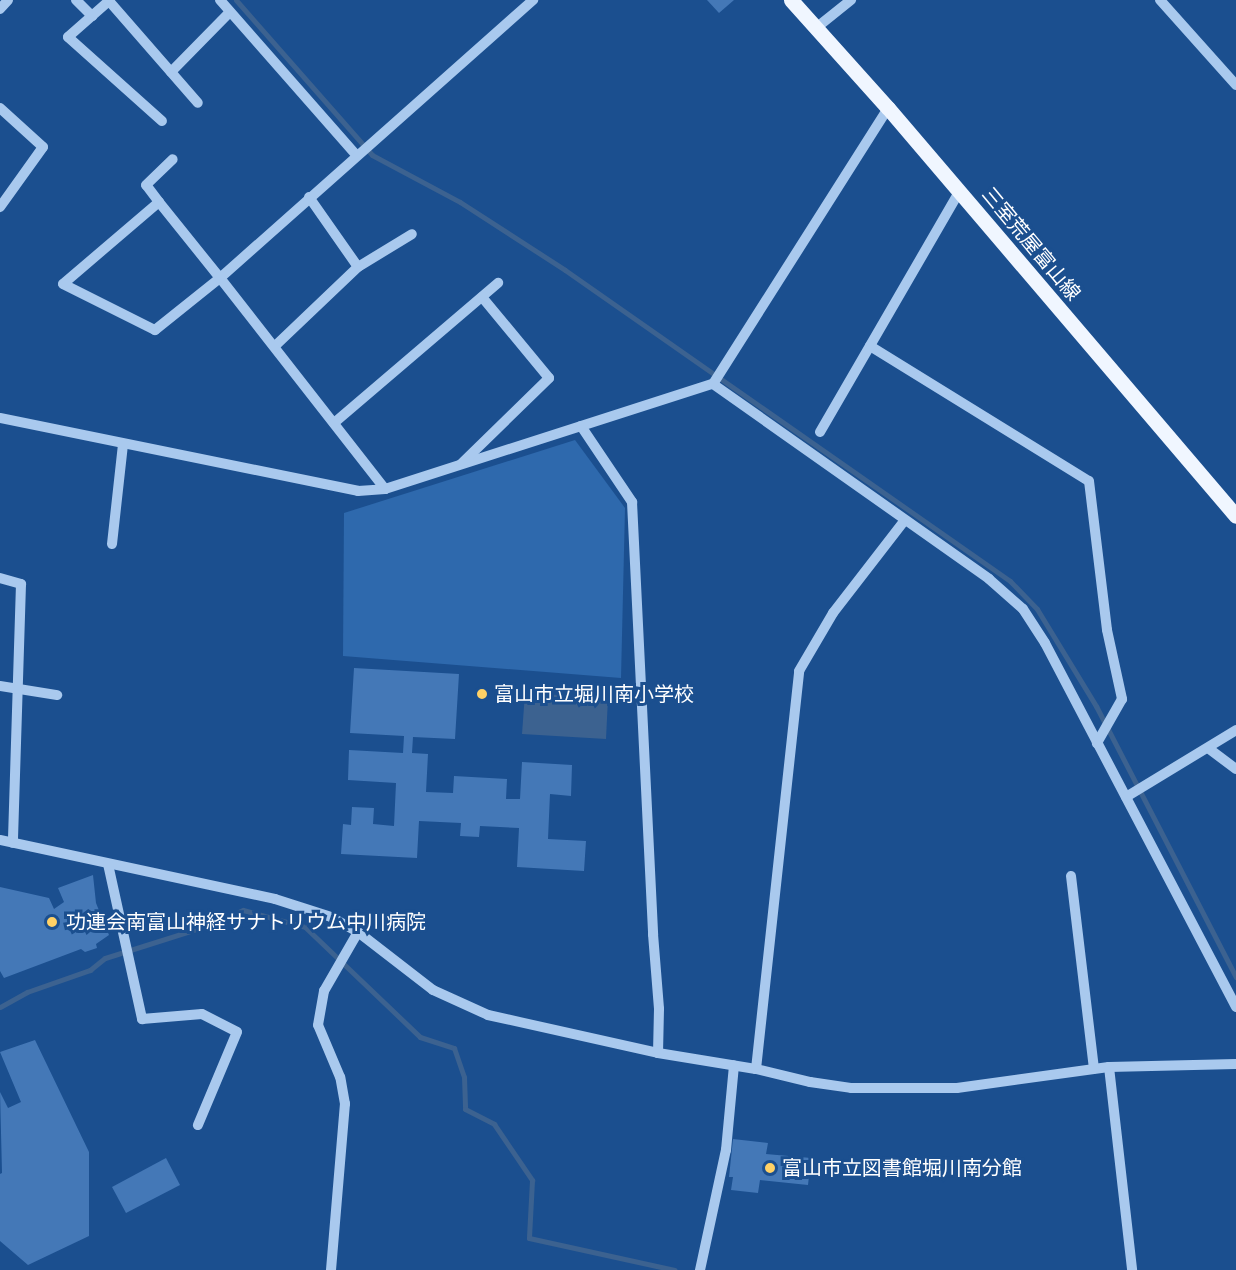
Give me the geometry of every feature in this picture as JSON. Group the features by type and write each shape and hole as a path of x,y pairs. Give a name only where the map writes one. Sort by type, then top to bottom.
{"main road":[{"name":"三室荒屋富山線","path":"792,0 888,108 1236,516"}],"street":[{"path":"0,9 8,0"},
{"path":"76,0 92,16"},
{"path":"220,0 356,155"},
{"path":"159,202 63,284 155,330 220,278 533,0"},
{"path":"816,28 851,0"},
{"path":"1160,0 1236,85"},
{"path":"162,121 68,37 109,1 198,103"},
{"path":"171,72 230,12"},
{"path":"0,108 43,147 0,207"},
{"path":"0,418 358,491 385,489 713,384 888,108"},
{"path":"173,159 146,185 385,489"},
{"path":"820,432 959,192"},
{"path":"309,197 358,267"},
{"path":"274,346 358,267 412,234"},
{"path":"334,423 498,283"},
{"path":"459,465 549,378 483,297"},
{"path":"870,346 1089,481 1107,630 1122,699 1097,743"},
{"path":"713,384 989,579 1023,609 1045,643 1236,1007"},
{"path":"581,426 632,502 653,934 659,1009 658,1053"},
{"path":"112,544 123,444"},
{"path":"756,1069 799,671 833,614 904,521"},
{"path":"0,578 21,584 16,688 14,843"},
{"path":"0,686 57,695"},
{"path":"1126,798 1236,730"},
{"path":"1208,748 1236,770"},
{"path":"0,840 275,899 331,917 358,932 433,990 488,1015 658,1053 851,1088 957,1088 1109,1067 1236,1064"},
{"path":"108,864 142,1019 202,1014 237,1032 198,1125"},
{"path":"1071,876 1094,1069"},
{"path":"331,1270 345,1104 340,1077 318,1025 324,991 358,932"},
{"path":"700,1270 726,1150 734,1065"},
{"path":"1109,1067 1132,1270"}],"shaded area":[{"path":"575,440 625,508 621,678 343,656 344,513"},
{"path":"525,693 608,698 606,739 522,734"}],"building":[{"path":"707,0 734,0 719,13"},
{"path":"354,668 459,674 455,739 413,737 412,753 428,754 426,792 453,793 454,776 507,779 506,799 520,799 522,762 572,765 571,796 550,794 548,839 586,841 584,871 517,867 519,828 480,826 479,837 460,836 461,823 419,821 417,858 341,854 343,824 351,825 352,807 374,808 373,824 394,826 396,783 348,780 349,750 403,753 404,736 350,733"},
{"name":"功連会南富山神経サナトリウム中川病院","path":"93,875 96,903 109,935 96,944 97,948 85,952 81,949 4,978 0,971 0,887 49,898 54,909 64,902 58,888"},
{"path":"35,1040 89,1152 89,1236 28,1265 0,1241 0,1174 2,1173 0,1092 8,1108 21,1102 0,1052"},
{"name":"富山市立図書館堀川南分館","path":"733,1139 768,1143 766,1154 811,1158 808,1185 760,1180 758,1193 731,1190 733,1177 729,1177"},
{"path":"166,1158 180,1185 126,1213 112,1187"}],"waterway":[{"path":"236,0 372,155 460,202 565,270 1010,581 1037,609 1096,706 1236,977"},
{"path":"0,1007 27,992 90,970 105,958 209,925 243,910 305,927 420,1037 454,1048 464,1077 465,1109 494,1124 532,1180 529,1238 675,1270"}],"place":[{"name":"富山市立堀川南小学校","path":"482,694"},
{"name":"功連会南富山神経サナトリウム中川病院","path":"52,922"},
{"name":"富山市立図書館堀川南分館","path":"770,1168"}]}
